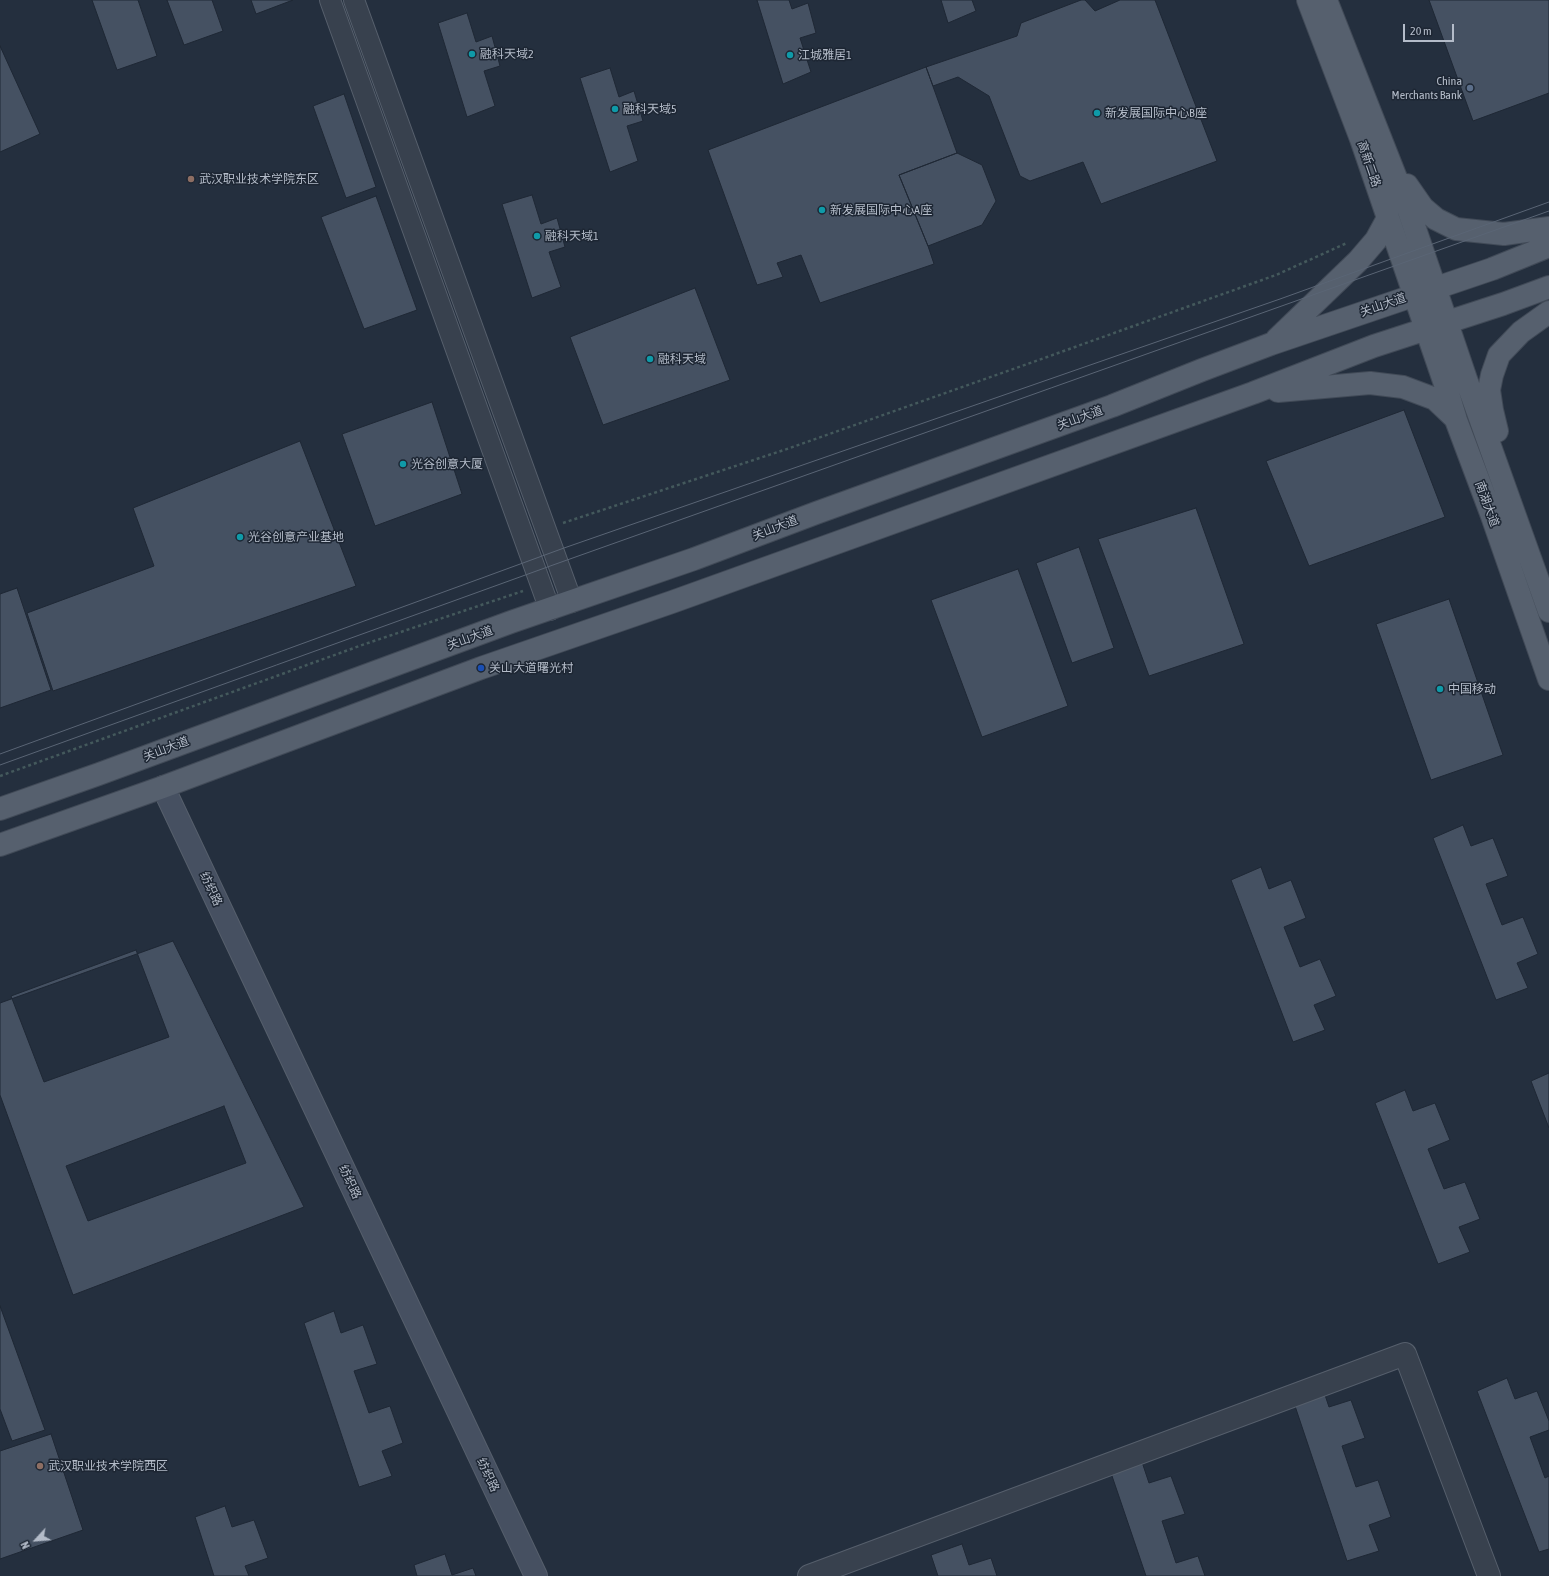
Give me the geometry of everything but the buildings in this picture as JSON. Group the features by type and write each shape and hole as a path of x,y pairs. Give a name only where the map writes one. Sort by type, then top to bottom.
{"main road":[{"name":"高新二路","path":"1308,0 1361,139 1426,329"},
{"name":"高新二路","path":"1326,0 1409,211 1435,288"},
{"path":"1388,159 1423,208 1436,218 1456,229 1504,234 1549,228"},
{"path":"1271,344 1358,261 1376,240 1388,218"},
{"name":"关山大道","path":"0,809 1112,406 1271,344 1492,268 1549,246"},
{"path":"0,846 163,787 481,668 672,602 1253,393 1374,346 1503,304 1549,287"},
{"name":"南湖大道","path":"1435,288 1549,611"},
{"path":"1523,539 1492,410 1489,390 1492,375 1499,355 1521,332 1549,312"},
{"name":"南湖大道","path":"1426,329 1456,420 1492,516 1549,679"},
{"path":"1253,393 1370,383 1403,387 1435,399 1456,420"},
{"name":"纺织路","path":"163,787 536,1576"}],"street":[{"path":"330,0 550,610"},
{"path":"354,0 572,602"},
{"path":"809,1576 1405,1354 1490,1576"}],"path":[{"path":"559,524 790,448 1039,360 1276,275 1351,241"},
{"path":"0,776 365,644 541,585"}],"tram line":[{"path":"0,754 564,548 1280,299 1549,202"},
{"path":"0,765 553,565 1549,211"}],"place":[{"name":"融科天域2","path":"472,54"},
{"name":"江城雅居1","path":"790,55"},
{"name":"China Merchants Bank","path":"1470,88"},
{"name":"融科天域5","path":"615,109"},
{"name":"新发展国际中心B座","path":"1097,113"},
{"name":"武汉职业技术学院东区","path":"191,179"},
{"name":"新发展国际中心A座","path":"822,210"},
{"name":"融科天域1","path":"537,236"},
{"name":"融科天域","path":"650,359"},
{"name":"光谷创意大厦","path":"403,464"},
{"name":"光谷创意产业基地","path":"240,537"},
{"name":"关山大道曙光村","path":"481,668"},
{"name":"中国移动","path":"1440,689"},
{"name":"武汉职业技术学院西区","path":"40,1466"}]}
